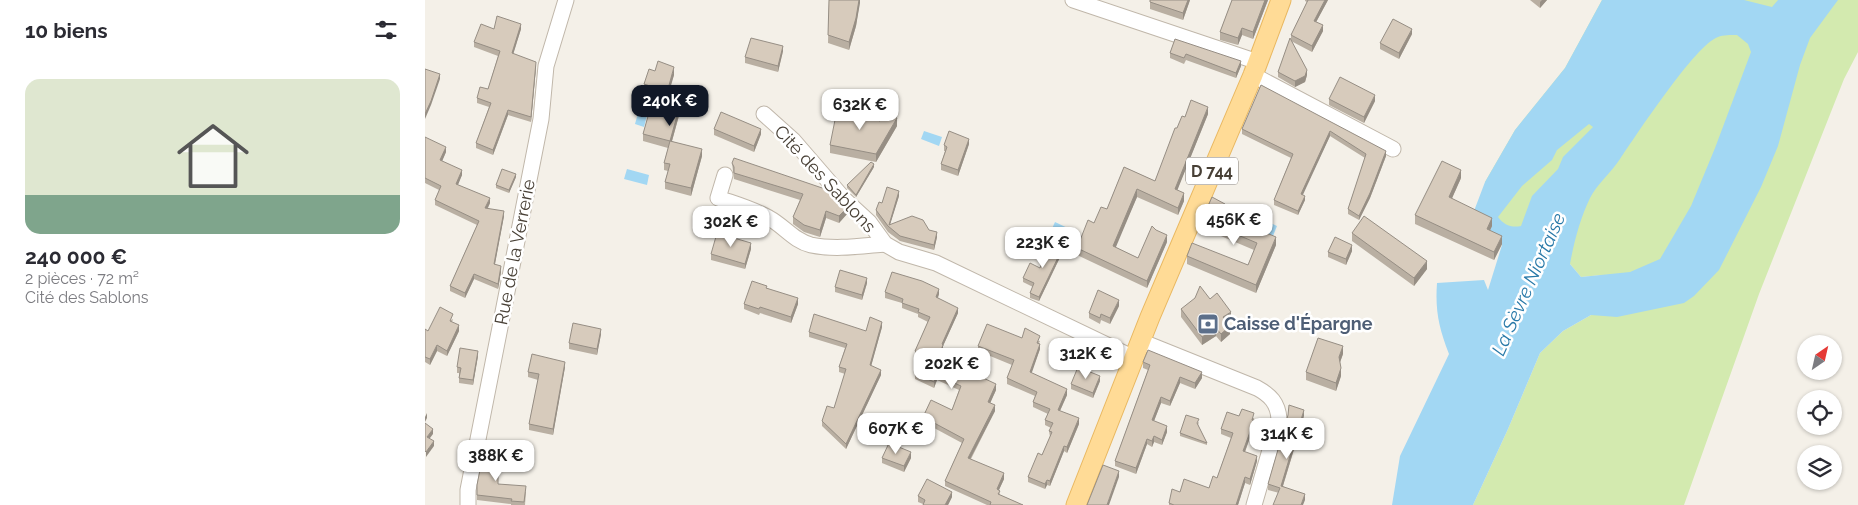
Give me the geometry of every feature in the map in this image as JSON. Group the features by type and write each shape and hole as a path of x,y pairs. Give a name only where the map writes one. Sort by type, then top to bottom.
{"main road":[{"name":"D 744","path":"1076,505 1137,349 1256,68 1281,0"}],"street":[{"name":"Rue de la Verrerie","path":"467,505 468,490 541,119 546,66 566,0"},
{"path":"1073,0 1256,68 1393,149"},
{"name":"Cité des Sablons","path":"764,114 793,140 844,200 869,222 885,244 899,252 937,264 1137,349 1257,388 1273,399 1278,409 1279,419 1254,505"},
{"name":"Cité des Sablons","path":"725,175 718,198 768,217 794,237 810,244 835,247 885,244"}],"green space":[{"path":"1602,0 1858,0 1858,52 1844,79 1759,294 1684,505 1473,505 1540,353 1563,331 1591,315 1602,275 1581,277 1570,264 1492,217 1485,182 1515,130 1565,68"}],"water":[{"name":"La Sèvre Niortaise","path":"1602,0 1744,0 1772,7 1778,0 1838,0 1810,38 1800,65 1778,146 1761,187 1719,270 1694,296 1684,303 1617,317 1591,315 1563,331 1540,353 1473,505 1392,505 1400,456 1449,354 1439,319 1437,283 1484,280 1488,290 1502,245 1487,237 1474,211 1485,182 1515,130 1565,68","holes":["1737,35 1748,44 1751,52 1691,206 1660,259 1630,272 1581,277 1570,264 1580,222 1593,193 1616,164 1666,92 1695,56 1718,37","1589,124 1593,127 1563,157 1558,169 1532,196 1521,226 1514,227 1503,222 1498,217 1522,186 1552,160 1557,150"]},
{"path":"640,106 649,108 644,127 635,124"},
{"path":"924,131 942,137 939,146 921,139"},
{"path":"627,169 649,175 647,185 624,179"},
{"path":"1252,217 1256,219 1257,217 1277,226 1273,236 1249,225 1249,219"},
{"path":"1055,222 1076,232 1076,239 1071,243 1050,233"}],"building":[{"path":"829,0 859,0 849,42 828,35"},
{"path":"1150,0 1188,0 1183,13 1150,2"},
{"path":"1232,0 1265,0 1253,32 1242,28 1238,38 1220,32"},
{"path":"1308,0 1325,0 1314,21 1323,25 1312,46 1291,35"},
{"path":"497,16 521,24 512,53 536,62 531,117 508,110 493,150 476,143 491,103 477,98 480,87 488,89 500,51 474,42 481,24 494,29"},
{"path":"1393,19 1412,29 1399,53 1380,43"},
{"path":"751,38 783,46 778,66 745,57"},
{"path":"1290,38 1307,70 1305,76 1295,81 1278,72"},
{"path":"1175,39 1241,61 1236,73 1186,54 1184,58 1170,53"},
{"path":"658,61 674,67 668,89 683,94 670,141 643,134 656,88 644,84 649,69 655,71"},
{"path":"425,69 440,74 425,114"},
{"path":"1340,77 1375,95 1364,117 1329,99"},
{"path":"1261,85 1386,151 1359,216 1348,209 1366,154 1330,131 1301,194 1305,196 1298,211 1274,200 1293,154 1242,129"},
{"path":"1191,100 1208,107 1175,189 1184,193 1178,208 1137,189 1113,246 1138,258 1152,226 1167,235 1147,281 1077,248 1088,220 1094,223 1101,207 1107,209 1124,167 1155,181 1175,128 1177,128 1182,116 1185,117"},
{"path":"838,105 852,107 852,111 880,121 883,114 897,118 876,154 830,145"},
{"path":"721,112 761,129 754,146 714,129"},
{"path":"949,131 969,139 958,170 941,164 947,147 944,145"},
{"path":"425,137 446,147 440,160 462,170 456,184 490,198 485,208 504,211 494,264 501,266 498,284 474,274 465,293 450,286 479,221 435,200 441,186 425,178"},
{"path":"670,141 702,149 691,188 665,182 670,164 664,163"},
{"path":"734,158 831,191 847,208 839,216 826,211 820,230 804,225 793,217 803,194 734,173 732,163"},
{"path":"1442,161 1461,170 1449,197 1492,218 1487,229 1502,236 1494,252 1415,215"},
{"path":"871,162 874,164 856,195 847,185"},
{"path":"502,169 516,174 509,190 496,185"},
{"path":"887,187 899,191 889,225 912,216 923,220 929,230 937,232 934,245 900,236 888,226 876,210 879,202 882,203"},
{"path":"1212,197 1225,204 1221,214 1276,237 1256,285 1187,256 1192,243 1248,265 1257,243 1202,220"},
{"path":"1364,216 1427,261 1414,278 1352,233"},
{"path":"717,233 751,243 745,264 711,254"},
{"path":"1335,237 1352,245 1346,259 1328,252"},
{"path":"1050,241 1063,247 1039,297 1030,293 1034,283 1023,278 1030,263 1040,268"},
{"path":"840,270 867,278 862,295 835,287"},
{"path":"892,272 922,281 939,289 936,297 958,308 942,344 937,361 959,370 960,367 996,384 988,402 995,405 968,458 1004,473 997,489 1000,491 998,494 1023,505 990,505 991,502 945,481 964,439 923,417 931,400 952,410 961,386 937,375 934,382 915,373 921,354 915,351 930,317 918,312 919,309 902,303 903,299 885,292"},
{"path":"752,281 767,286 766,288 798,298 791,317 744,304"},
{"path":"1200,286 1210,299 1217,293 1231,312 1223,317 1230,326 1221,334 1216,328 1202,337 1181,309 1195,298"},
{"path":"1098,290 1119,300 1110,318 1101,314 1100,318 1089,313"},
{"path":"440,307 453,314 450,321 459,325 447,351 437,345 430,359 425,357 425,329 428,331"},
{"path":"814,314 866,331 870,317 882,322 870,365 881,370 846,444 822,421 827,406 834,408 846,369 839,367 847,344 809,332"},
{"path":"573,323 601,329 597,349 569,343"},
{"path":"987,324 1022,338 1025,328 1040,336 1037,343 1040,344 1030,372 1067,389 1058,410 1079,418 1067,447 1064,446 1050,481 1047,480 1045,484 1028,477 1038,453 1042,455 1052,432 1049,431 1053,423 1045,420 1050,409 1033,402 1037,392 1007,378 1014,360 978,346"},
{"path":"1318,338 1343,346 1339,357 1341,368 1336,383 1306,372"},
{"path":"460,348 478,351 473,380 459,378 461,368 457,367"},
{"path":"1148,350 1202,372 1195,383 1180,377 1170,401 1161,397 1152,420 1167,426 1162,440 1154,436 1152,441 1147,439 1136,468 1115,461 1150,365 1143,362"},
{"path":"532,354 565,362 553,429 529,424 539,374 528,372"},
{"path":"1078,367 1100,376 1093,393 1071,384"},
{"path":"1289,405 1304,410 1281,486 1305,494 1301,505 1273,505 1280,488 1268,484 1288,415"},
{"path":"1242,409 1254,413 1252,420 1254,421 1243,451 1257,456 1250,479 1245,477 1236,505 1174,505 1169,503 1172,489 1180,492 1184,479 1209,488 1213,476 1217,478 1233,433 1221,429 1227,412 1239,416"},
{"path":"1186,415 1199,419 1197,423 1207,443 1180,433"},
{"path":"425,423 433,429 427,437 434,441 426,452 425,451"},
{"path":"889,443 911,452 904,466 882,458"},
{"path":"484,450 493,452 492,459 496,460 494,475 498,476 498,484 526,486 524,502 477,495 477,485"},
{"path":"1103,465 1119,471 1107,505 1087,505"},
{"path":"927,479 952,492 945,505 923,505 925,500 918,496"}],"place":[{"name":"Caisse d'Épargne","path":"1208,324"}]}
